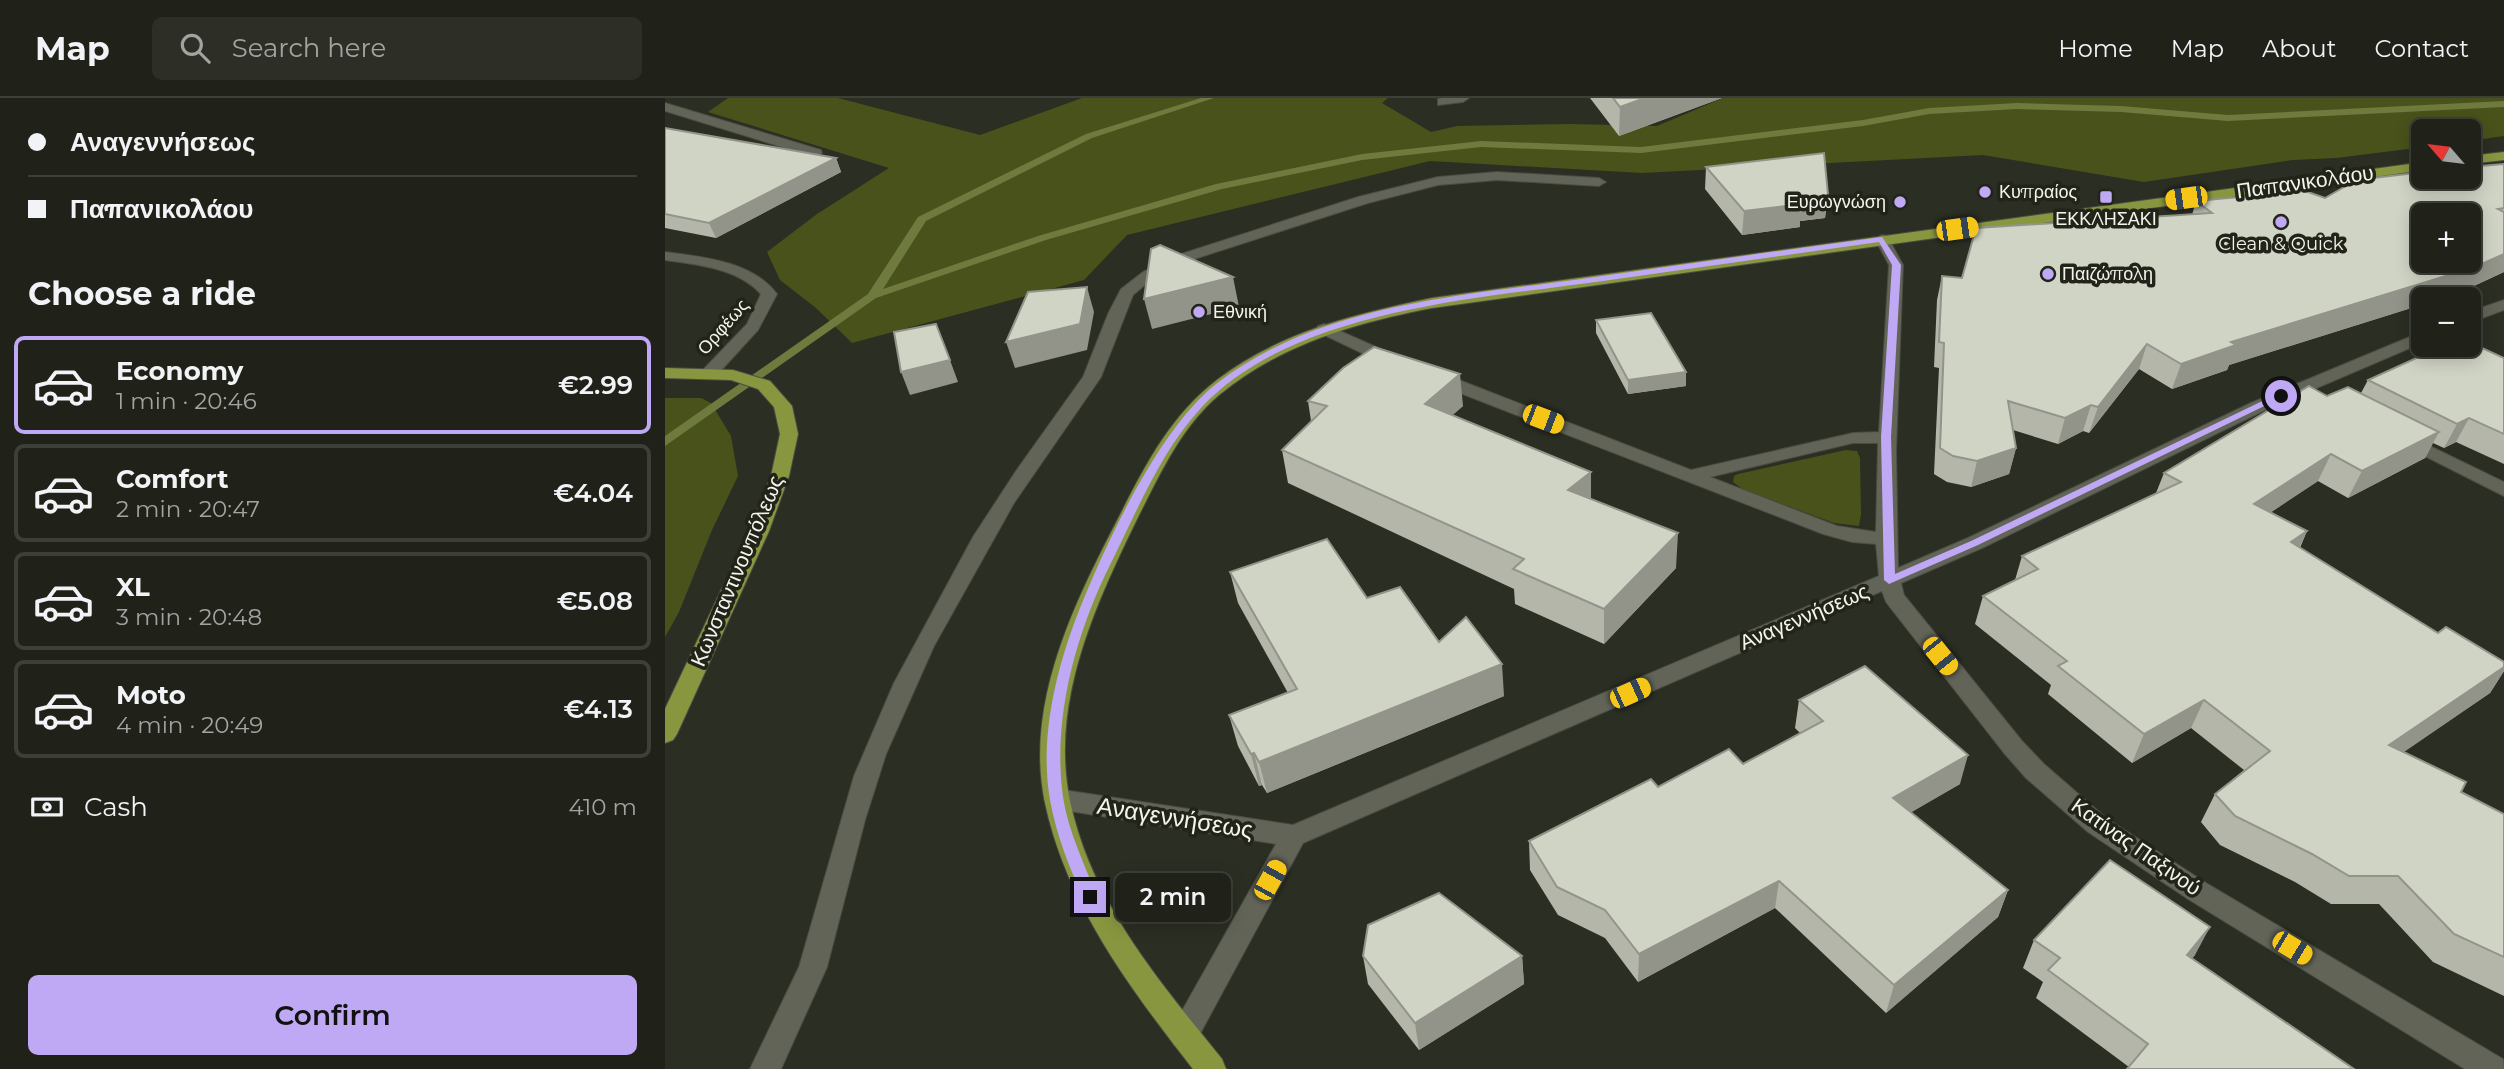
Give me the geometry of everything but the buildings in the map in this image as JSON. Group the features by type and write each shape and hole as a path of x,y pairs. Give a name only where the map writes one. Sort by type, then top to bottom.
{"main road":[{"path":"2481,159 2504,156"},
{"name":"Παπανικολάου","path":"1211,1069 1111,934 1090,897 1064,829 1056,799 1054,736 1067,663 1079,622 1098,577 1146,483 1179,430 1209,395 1258,360 1324,329 1386,312 1471,296 2411,168"},
{"name":"Κωνσταντινουπόλεως","path":"665,373 733,374 757,382 769,390 783,406 788,426 780,476 759,531 665,734"}],"street":[{"path":"665,105 678,98"},
{"path":"1442,102 1463,98"},
{"path":"665,105 816,153"},
{"path":"765,1069 809,979 824,934 853,815 875,753 901,695 985,535 1024,472 1090,382 1103,359 1119,303 1125,293 1142,279 1181,261 1408,187 1480,176 1599,182"},
{"name":"Κατίνας Παξινού","path":"1882,239 1896,265 1886,437 1889,580 1894,597 1997,728 2035,771 2097,825 2197,891 2492,1069"},
{"name":"Ορφέως","path":"665,256 716,265 765,287 769,294 767,305 749,331 709,373"},
{"path":"2481,314 2504,305"},
{"path":"1324,329 1415,369 1842,535 1887,539"},
{"name":"Αναγεννήσεως","path":"1056,799 1294,836 1975,543 2304,386 2411,341"},
{"path":"2304,386 2327,398"},
{"path":"2386,429 2504,490"},
{"path":"1692,475 1853,438 1886,437"},
{"path":"1184,1035 1294,836"}],"green space":[{"path":"728,98 838,98 980,135 1082,98 1388,98 1382,103 1431,132 1457,126 1657,126 1723,98 2504,98 2504,136 2481,139 2481,119 2411,119 2411,149 2336,158 2293,160 2144,182 1983,155 1642,173 1430,161 1127,235 1084,280 852,343 816,308 780,280 767,252 817,214 889,168 708,112"},
{"path":"665,398 701,398 711,403 731,436 738,476 712,530 679,612 665,637"},
{"path":"1846,450 1857,451 1860,458 1859,526 1834,523 1744,490 1733,482 1734,476 1738,474"}],"waterway":[{"path":"872,296 922,219 1089,136 1210,98"},
{"path":"872,296 1042,238 1220,186 1362,157 1481,144 1641,150 1863,123 1929,111 2017,106 2121,109 2228,118 2504,104"},
{"path":"665,442 872,296"}],"place":[{"name":"Κυπραίος","path":"1985,192"},
{"name":"ΕΚΚΛΗΣΑΚΙ","path":"2106,197"},
{"name":"Ευρωγνώση","path":"1900,202"},
{"name":"Clean & Quick","path":"2281,222"},
{"name":"Παιζώπολη","path":"2048,274"},
{"name":"Εθνική","path":"1199,312"}],"route":[{"path":"1090,897 1064,829 1056,799 1054,766 1054,736 1059,699 1079,622 1098,577 1146,483 1198,405 1242,369 1292,342 1348,322 1432,303 1882,239 1896,265 1886,437 1889,580 1975,543 2281,396"}]}
